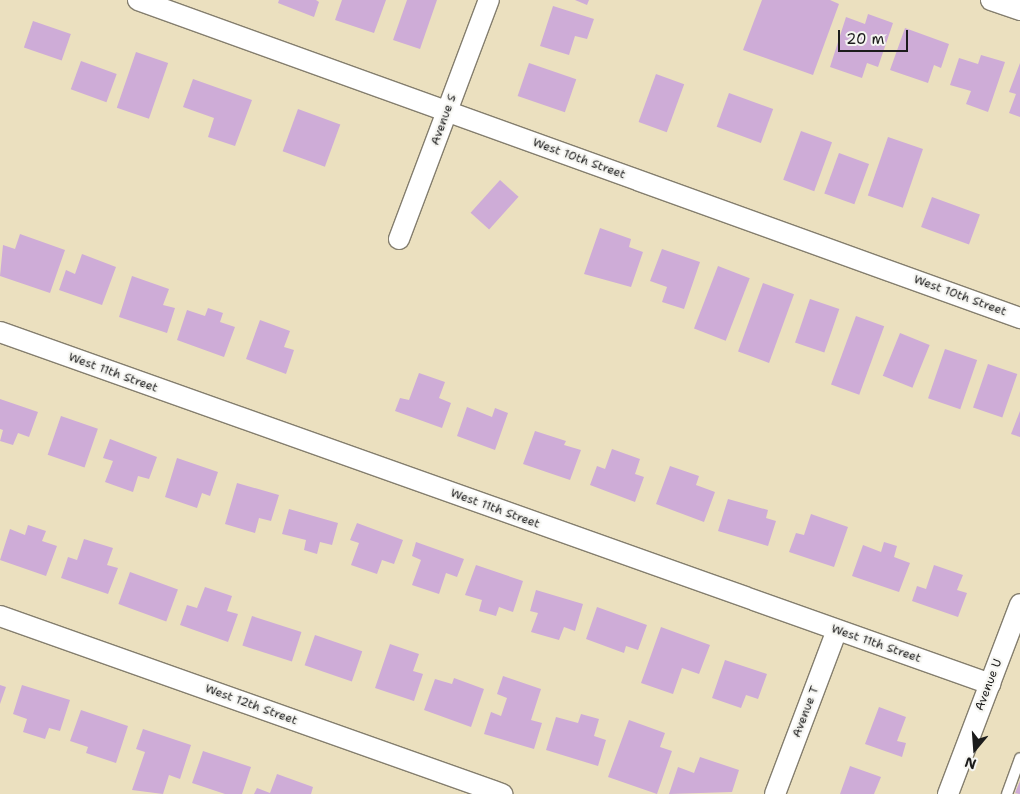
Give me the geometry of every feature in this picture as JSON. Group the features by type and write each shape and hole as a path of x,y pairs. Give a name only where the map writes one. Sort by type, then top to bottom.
{"street":[{"name":"West 10th Street","path":"138,0 1020,318"},
{"name":"Avenue S","path":"399,239 489,0"},
{"path":"991,0 1020,10"},
{"name":"West 11th Street","path":"0,332 990,684"},
{"name":"Avenue U","path":"948,794 1020,604"},
{"name":"West 12th Street","path":"0,616 502,794"},
{"name":"Avenue T","path":"775,794 837,630"}],"lane":[{"path":"1007,794 1020,758"}],"building":[{"path":"279,0 316,0 319,2 314,17 278,3"},
{"path":"342,0 386,0 374,33 335,20"},
{"path":"407,0 437,0 420,49 393,40"},
{"path":"575,0 589,0 587,5"},
{"path":"762,0 830,0 839,4 813,75 743,50"},
{"path":"553,6 594,19 587,39 575,36 569,55 540,46"},
{"path":"868,14 893,23 878,67 867,63 862,78 830,67 846,17 865,24"},
{"path":"33,21 71,34 62,60 24,47"},
{"path":"905,28 949,44 941,68 934,65 928,83 890,70"},
{"path":"136,52 168,63 149,119 117,108"},
{"path":"981,55 1005,62 988,112 966,104 971,91 950,85 959,58 978,64"},
{"path":"81,61 117,74 106,102 71,89"},
{"path":"529,63 576,79 565,112 518,96"},
{"path":"1020,63 1020,117 1009,113 1016,94 1009,92"},
{"path":"656,74 684,84 667,132 639,122"},
{"path":"193,79 252,100 235,146 208,137 214,118 183,107"},
{"path":"729,93 773,109 761,143 717,127"},
{"path":"298,109 340,124 325,167 283,151"},
{"path":"801,131 832,142 814,191 783,180"},
{"path":"888,137 923,149 903,208 868,196"},
{"path":"839,153 869,164 854,204 824,193"},
{"path":"500,180 519,197 489,229 471,213"},
{"path":"932,197 980,214 969,245 921,227"},
{"path":"600,228 631,239 629,247 643,252 631,287 584,274"},
{"path":"20,234 65,250 50,293 0,276 3,245 15,249"},
{"path":"662,249 700,262 684,309 662,302 667,287 650,281"},
{"path":"82,254 116,267 102,305 59,290 66,270 75,274"},
{"path":"718,266 750,278 726,341 694,329"},
{"path":"132,276 169,289 163,305 175,308 167,333 119,317"},
{"path":"763,283 794,294 769,363 738,352"},
{"path":"810,299 839,309 824,353 795,342"},
{"path":"208,308 223,313 220,322 235,327 224,357 177,340 187,310 205,316"},
{"path":"856,316 884,326 859,395 831,385"},
{"path":"260,320 290,331 284,347 294,350 286,374 246,359"},
{"path":"900,333 930,345 912,388 883,376"},
{"path":"945,349 977,360 960,409 928,398"},
{"path":"988,364 1017,374 1002,418 973,407"},
{"path":"419,373 445,382 439,398 451,403 442,428 395,411 400,398 409,400"},
{"path":"0,399 38,412 29,437 18,433 13,445 0,441 3,430 0,429"},
{"path":"467,407 492,417 495,408 508,413 495,450 457,436"},
{"path":"1020,411 1020,437 1011,434"},
{"path":"61,416 98,429 85,467 48,455"},
{"path":"535,431 566,441 564,445 581,450 570,480 523,464"},
{"path":"110,439 157,457 149,479 138,476 133,492 105,482 113,461 103,458"},
{"path":"612,449 640,459 635,474 644,477 635,502 590,485 597,466 605,469"},
{"path":"177,458 218,472 210,496 202,493 197,508 165,497"},
{"path":"670,466 699,476 696,485 715,492 704,522 656,504"},
{"path":"237,483 279,495 271,521 259,518 255,533 225,524"},
{"path":"728,499 768,510 766,518 776,521 768,546 718,531"},
{"path":"289,509 338,523 332,545 320,542 317,554 304,550 306,540 282,534"},
{"path":"811,514 848,527 834,567 789,552 796,533 804,535"},
{"path":"357,523 403,540 394,564 382,560 377,574 351,565 359,543 350,540"},
{"path":"28,525 46,531 42,541 57,546 46,576 0,560 10,529 25,535"},
{"path":"84,539 113,548 107,565 118,568 108,594 61,578 68,557 77,560"},
{"path":"416,542 464,559 457,577 446,573 439,594 412,585 421,560 412,556"},
{"path":"884,542 897,546 894,557 910,563 899,592 852,576 863,545 881,552"},
{"path":"476,565 523,581 513,612 499,607 496,616 479,611 482,600 465,595"},
{"path":"934,565 963,575 957,590 967,593 958,617 912,601 917,586 926,589"},
{"path":"130,572 178,589 166,621 118,604"},
{"path":"205,587 232,596 227,611 238,614 228,642 180,625 187,605 197,608"},
{"path":"536,590 583,604 575,631 564,627 559,640 531,632 538,613 530,611"},
{"path":"597,607 647,625 638,650 626,646 624,653 586,639"},
{"path":"252,616 301,632 292,662 242,645"},
{"path":"661,627 710,645 699,674 682,668 673,694 641,683"},
{"path":"315,635 362,651 352,682 305,665"},
{"path":"390,644 419,654 413,671 423,674 414,701 375,688"},
{"path":"725,660 767,674 758,699 746,695 741,708 712,698"},
{"path":"503,676 541,689 531,720 542,723 534,749 484,734 491,712 501,716 507,698 497,694"},
{"path":"454,678 484,689 471,727 424,710 435,679 452,684"},
{"path":"0,685 6,687 0,704"},
{"path":"22,685 70,700 60,731 49,728 45,739 23,732 27,719 13,714"},
{"path":"879,707 906,717 897,741 906,743 902,757 865,744"},
{"path":"81,710 128,726 116,763 86,753 88,747 70,741"},
{"path":"581,714 599,719 594,736 606,740 598,766 546,750 556,717 578,723"},
{"path":"629,720 665,733 660,747 672,751 657,794 608,777"},
{"path":"143,729 191,745 180,779 169,775 163,794 132,790 145,752 136,749"},
{"path":"203,751 251,767 242,794 225,794 192,783"},
{"path":"700,757 739,770 732,792 669,794 678,767 694,773"},
{"path":"850,766 881,777 874,794 840,794"},
{"path":"277,774 313,787 311,794 254,794 257,788 270,793"},
{"path":"1020,781 1020,794 1019,794 1015,793"}]}
